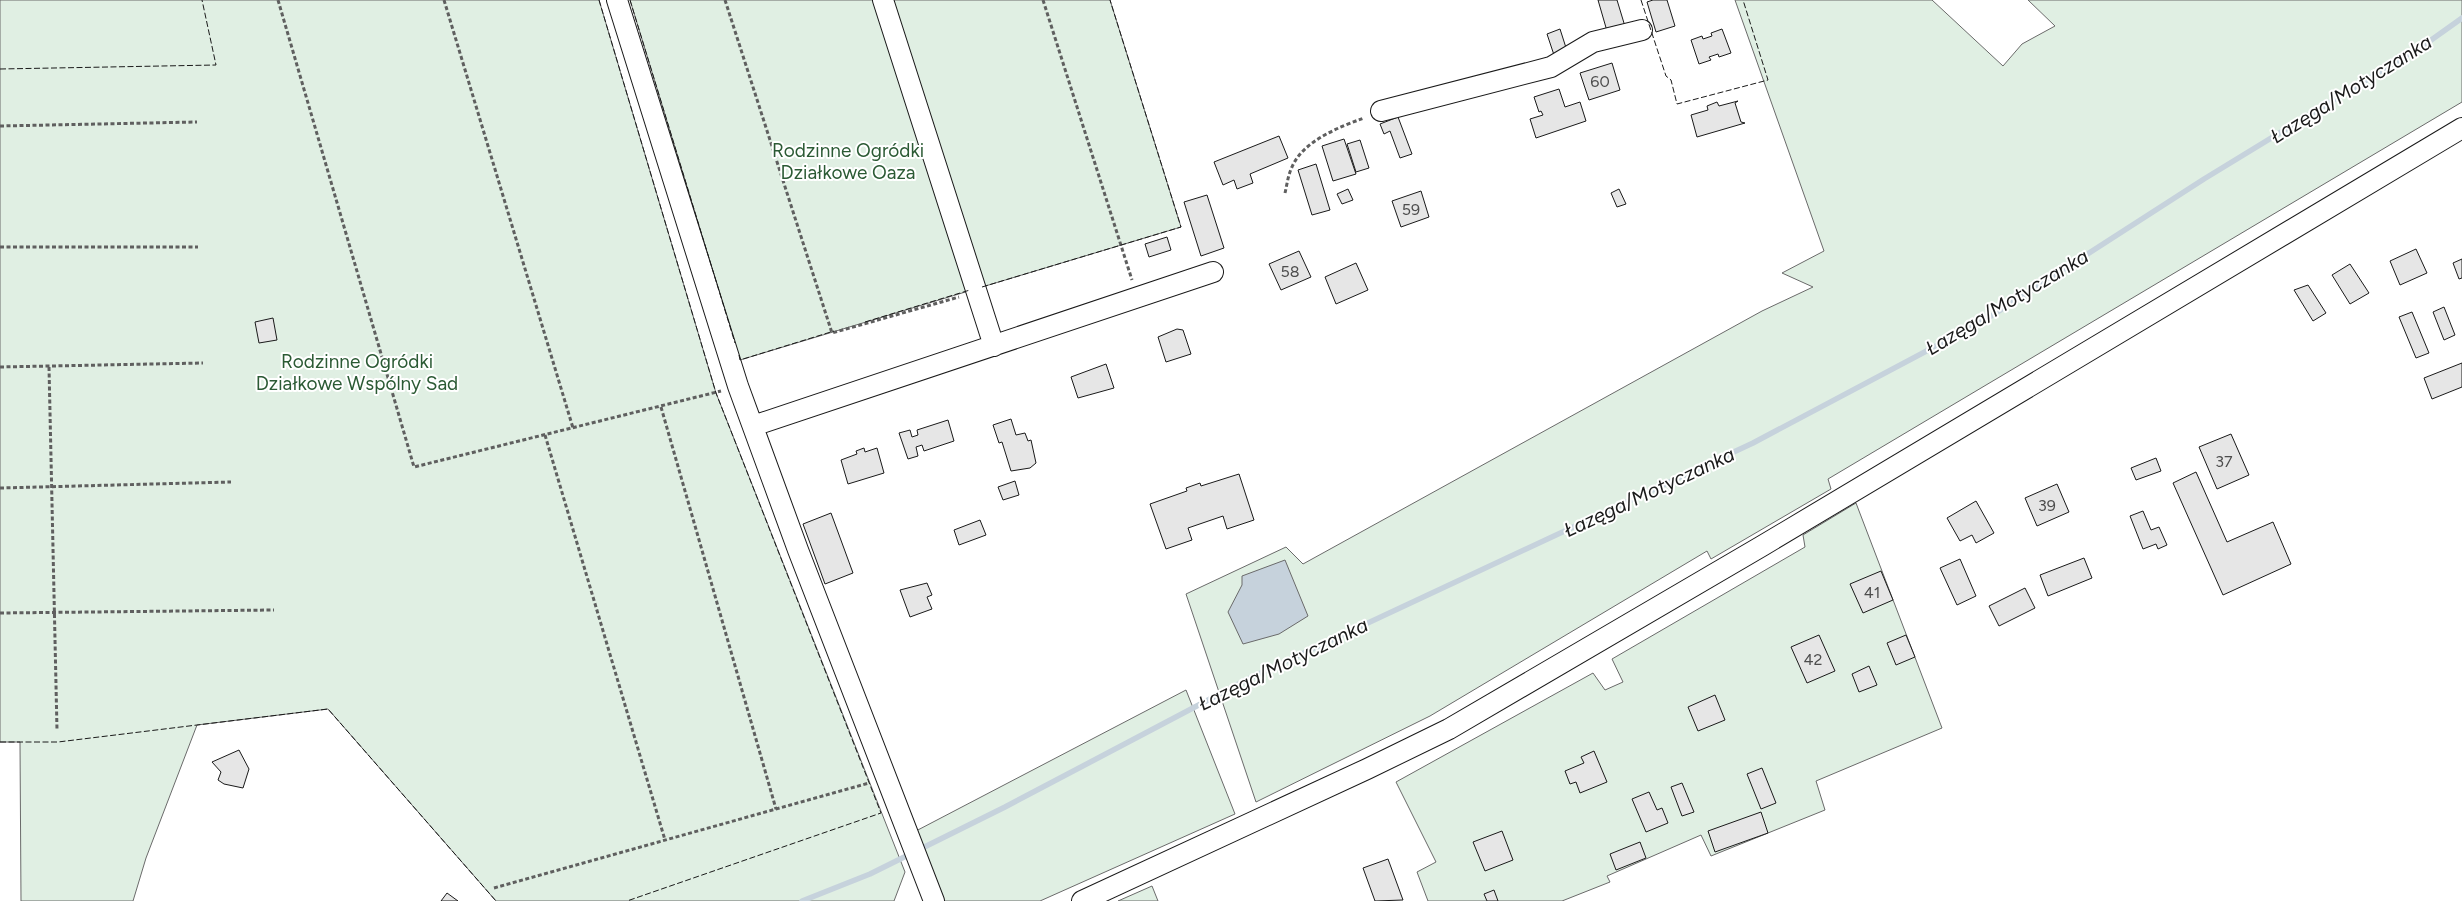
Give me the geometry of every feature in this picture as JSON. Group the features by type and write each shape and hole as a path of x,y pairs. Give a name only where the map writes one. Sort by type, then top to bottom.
{"street":[{"path":"618,0 738,386 798,550 934,901"},
{"path":"883,0 994,346"},
{"path":"1380,111 1551,67 1593,42 1642,30"},
{"path":"1082,901 1449,729 1762,546 2462,128"},
{"path":"753,426 1213,272"}],"path":[{"path":"278,0 414,467 661,407 738,386"},
{"path":"444,0 573,428"},
{"path":"725,0 832,333 976,292"},
{"path":"1043,0 1138,298"},
{"path":"1285,194 1292,167 1302,150 1342,126 1380,111"},
{"path":"0,126 197,122"},
{"path":"0,247 198,247"},
{"path":"0,367 203,363"},
{"path":"49,367 57,730"},
{"path":"661,407 776,809"},
{"path":"544,435 665,840"},
{"path":"0,488 231,482"},
{"path":"0,613 274,610"},
{"path":"494,888 886,778"}],"green space":[{"name":"Rodzinne Ogródki Działkowe Wspólny Sad","path":"0,0 599,0 716,393 905,872 894,901 496,901 328,709 197,725 146,858 133,901 21,901 20,742 0,742"},
{"name":"Rodzinne Ogródki Działkowe Oaza","path":"630,0 1110,0 1181,227 740,360"},
{"path":"1735,0 1932,0 2003,66 2022,44 2055,26 2028,0 2462,0 2462,102 1828,479 1831,489 1711,559 1707,551 1430,716 1256,802 1186,594 1286,547 1303,564 1762,311 1813,287 1782,273 1824,251"},
{"path":"1856,503 1942,728 1816,781 1825,810 1711,856 1701,835 1607,876 1610,882 1562,901 1428,901 1417,872 1436,862 1396,782 1593,673 1605,690 1623,682 1612,659 1805,547 1803,535"},
{"path":"1186,690 1235,814 1040,901 944,901 914,832"},
{"path":"1152,886 1158,901 1118,901"}],"shaded area":[{"path":"1285,560 1308,616 1279,634 1243,644 1228,612 1242,585 1242,576"}],"building":[{"path":"1598,0 1617,0 1627,33 1609,38"},
{"path":"1667,0 1675,26 1656,32 1647,2"},
{"path":"1560,29 1568,54 1555,58 1547,34"},
{"path":"1722,29 1731,53 1719,57 1718,54 1709,57 1711,60 1699,64 1691,40 1702,36 1703,39 1712,36 1711,33"},
{"path":"1612,63 1620,90 1589,100 1580,73"},
{"path":"1559,89 1565,107 1580,102 1586,121 1536,138 1530,119 1543,115 1541,111 1539,112 1534,97"},
{"path":"1738,101 1735,103 1741,122 1745,123 1697,137 1691,115 1708,110 1707,106 1717,102 1719,106"},
{"path":"1398,117 1412,154 1400,158 1390,131 1384,134 1380,124"},
{"path":"1279,136 1288,158 1250,174 1253,183 1237,189 1234,180 1223,185 1214,162"},
{"path":"1344,139 1356,174 1333,181 1322,146"},
{"path":"1360,140 1369,168 1356,172 1347,144"},
{"path":"1316,164 1330,210 1312,215 1298,170"},
{"path":"1348,189 1353,200 1342,204 1337,194"},
{"path":"1619,189 1626,204 1617,207 1611,193"},
{"path":"1421,191 1429,217 1401,227 1392,201"},
{"path":"1207,195 1224,248 1201,256 1184,202"},
{"path":"1167,237 1171,250 1149,257 1145,244"},
{"path":"2416,249 2427,273 2400,285 2390,261"},
{"path":"1299,251 1311,277 1281,290 1269,264"},
{"path":"2462,259 2462,278 2459,279 2453,263"},
{"path":"1356,263 1368,290 1336,304 1325,277"},
{"path":"2350,264 2369,293 2350,304 2332,275"},
{"path":"2308,285 2326,313 2313,321 2294,290"},
{"path":"2444,307 2455,335 2444,340 2433,312"},
{"path":"2412,312 2429,353 2416,358 2399,317"},
{"path":"273,318 277,340 259,343 255,322"},
{"path":"1177,329 1183,330 1191,354 1166,362 1158,337"},
{"path":"2462,363 2462,387 2432,399 2424,378"},
{"path":"1106,364 1114,388 1078,398 1071,377"},
{"path":"1011,419 1016,435 1025,433 1028,441 1031,440 1036,463 1030,468 1011,471 1002,442 999,443 993,425"},
{"path":"948,420 954,441 924,451 922,445 916,447 918,456 908,459 899,433 910,430 912,437 918,435 917,430"},
{"path":"2231,434 2249,475 2217,489 2199,447"},
{"path":"864,448 865,452 877,448 884,473 848,484 841,460 857,454 856,451"},
{"path":"2156,458 2161,471 2136,480 2131,468"},
{"path":"2196,472 2227,542 2273,522 2291,564 2223,595 2173,483"},
{"path":"1239,474 1254,520 1227,529 1223,516 1188,528 1192,540 1166,549 1150,504 1187,491 1186,488 1200,483 1201,486"},
{"path":"1015,481 1019,495 1003,500 998,487"},
{"path":"2057,484 2069,512 2037,526 2025,498"},
{"path":"1976,501 1994,533 1976,543 1972,535 1960,541 1947,518"},
{"path":"2143,511 2151,530 2159,527 2167,545 2158,549 2156,544 2143,549 2130,516"},
{"path":"831,513 853,573 825,584 803,524"},
{"path":"980,520 986,535 959,545 954,530"},
{"path":"2084,558 2092,578 2048,596 2040,575"},
{"path":"1960,559 1976,596 1957,605 1940,568"},
{"path":"1881,571 1893,600 1863,613 1850,584"},
{"path":"927,583 932,595 927,597 932,609 910,617 900,590"},
{"path":"2025,588 2035,608 1999,626 1989,606"},
{"path":"1819,635 1835,671 1807,683 1791,647"},
{"path":"1906,635 1915,657 1896,665 1887,643"},
{"path":"1869,666 1877,685 1859,692 1852,674"},
{"path":"1715,695 1725,720 1698,731 1688,707"},
{"path":"239,750 249,769 243,788 224,784 218,780 221,772 212,762"},
{"path":"1594,751 1607,782 1580,793 1576,782 1570,784 1565,771 1584,763 1581,757"},
{"path":"1762,768 1776,803 1761,809 1747,774"},
{"path":"1682,783 1694,812 1682,816 1671,787"},
{"path":"1649,792 1657,810 1662,808 1668,823 1646,832 1632,799"},
{"path":"1761,812 1768,833 1715,852 1708,831"},
{"path":"1502,831 1513,860 1485,871 1473,842"},
{"path":"1640,842 1646,858 1616,870 1610,854"},
{"path":"1388,859 1403,900 1375,901 1363,868"},
{"path":"1494,890 1498,901 1487,901 1484,894"},
{"path":"447,893 458,901 441,901"}],"waterway":[{"name":"Łazęga/Motyczanka","path":"802,901 870,874 1005,807 1248,679 1753,443 1985,320 2204,179 2427,43 2462,18"}],"fence":[{"path":"0,69 216,65 202,0"},
{"path":"599,0 716,393 881,813 627,901"},
{"path":"630,0 735,343"},
{"path":"982,287 1181,227 1110,0"},
{"path":"1641,0 1666,76 1671,80 1677,104 1768,80 1743,0"},
{"path":"865,322 970,290"},
{"path":"739,355 740,360 834,331"},
{"path":"0,742 58,742 328,709 496,901"}]}
